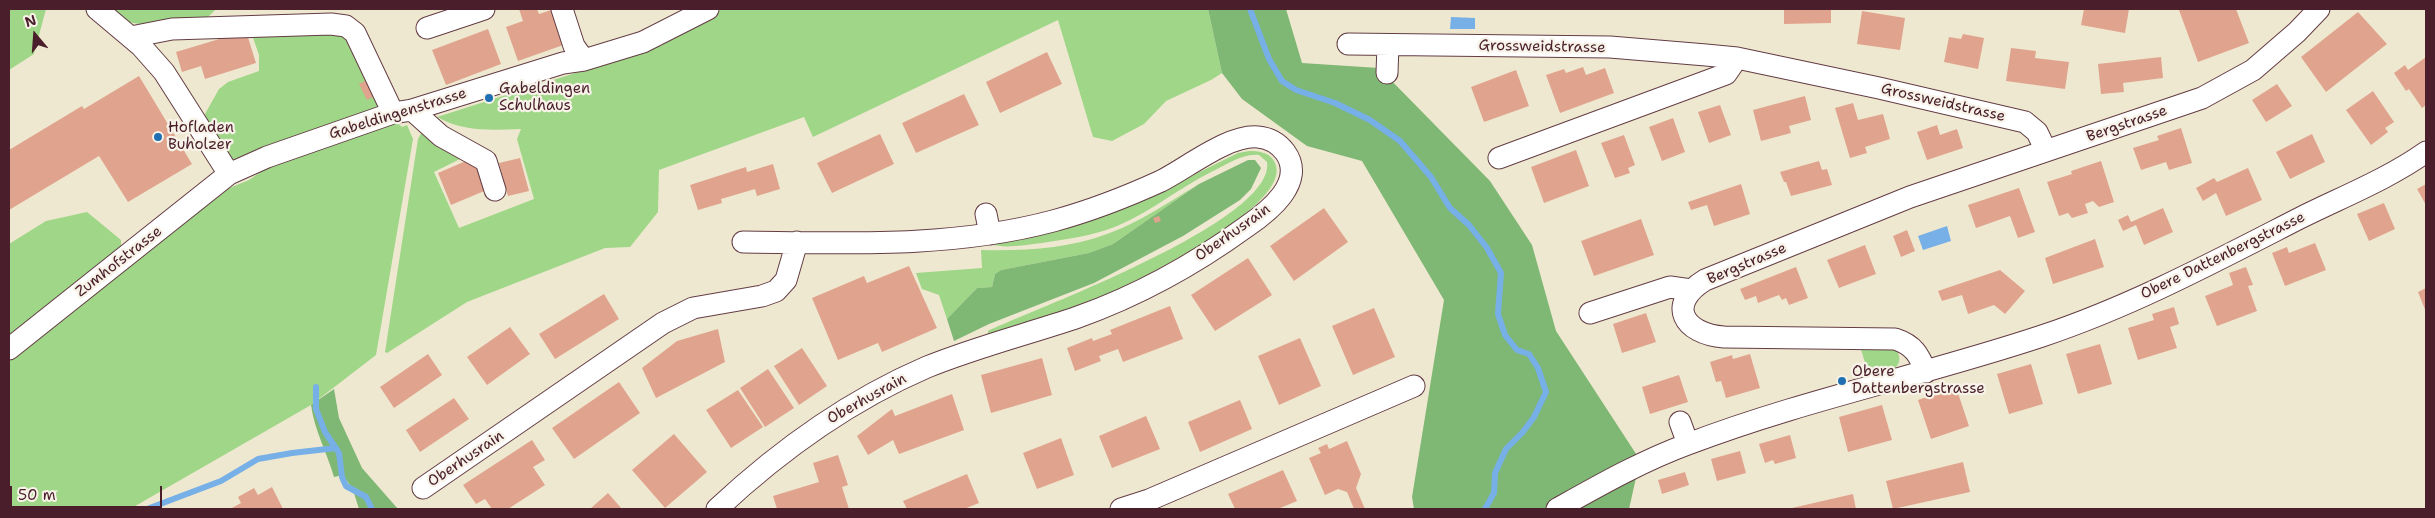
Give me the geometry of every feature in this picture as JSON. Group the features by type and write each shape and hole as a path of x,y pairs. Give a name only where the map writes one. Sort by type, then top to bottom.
{"street":[{"path":"96,9 131,37 164,72 229,174"},
{"path":"427,28 484,9"},
{"path":"562,9 574,46 584,60"},
{"name":"Gabeldingenstrasse","path":"229,174 267,157 402,112 563,63 584,60 659,35 708,9"},
{"name":"Bergstrasse","path":"1926,372 1918,353 1911,346 1895,339 1724,337 1704,334 1695,330 1686,319 1685,300 1691,290 1722,273 1910,197 2202,98 2253,70 2297,32 2319,9"},
{"path":"131,37 172,29 331,24 346,26 355,33 402,112 486,161 495,190"},
{"name":"Grossweidstrasse","path":"1348,44 1610,47 1737,58 2025,122 2037,132 2046,151"},
{"path":"1387,73 1388,45"},
{"path":"1499,158 1726,74 1737,58"},
{"name":"Oberhusrain","path":"717,509 760,471 803,438 878,390 960,354 1046,328 1099,309 1137,292 1198,259 1244,229 1276,203 1285,192 1291,180 1291,167 1288,157 1275,142 1253,136 1243,138 1129,195 1056,220 988,224 901,242 743,242"},
{"name":"Obere Dattenbergstrasse","path":"1926,372 2044,335 2121,305 2380,178 2426,152"},
{"name":"Zumhofstrasse","path":"9,349 229,174"},
{"name":"Oberhusrain","path":"423,488 657,318 693,308 762,296 776,291 786,280 797,242"},
{"path":"1590,313 1670,287 1691,290"},
{"path":"1557,509 1625,472 1688,444 1750,422 1926,372"},
{"path":"1121,509 1149,500 1414,386"},
{"path":"1680,422 1688,444"}],"green space":[{"path":"9,9 46,9 34,54 9,70"},
{"path":"105,9 216,9 205,20 140,24 121,21"},
{"path":"722,9 1208,9 1222,73 1166,101 1144,124 1112,141 1093,137 1058,20 813,137 804,117 659,170 658,212 630,247 605,248 467,302 387,353 385,352 418,139 423,130 466,156 434,172 459,228 534,199 517,139 521,129 488,130 468,128 437,117 663,45 663,41"},
{"path":"1208,9 1286,9 1302,63 1379,68 1490,181 1532,245 1556,331 1640,460 1629,509 1414,509 1412,497 1444,300 1362,161 1307,146 1242,99 1222,73"},
{"path":"250,29 342,30 380,95 379,110 236,162 230,159 206,121 205,114 219,89 228,82 259,71 259,55"},
{"path":"397,122 402,127 407,125 413,139 376,355 311,405 130,509 9,509 9,357 215,194 249,180 269,166"},
{"path":"1249,151 1264,153 1273,159 1275,163 1275,180 1261,200 1237,220 1175,260 1100,298 1059,314 988,335 988,331 1099,283 1195,236 1234,210 1259,185 1267,162 1259,155 1247,156 1236,160 1201,177 1130,220 1099,232 1022,246 989,244 1145,199 1238,153"},
{"path":"1248,160 1255,160 1261,168 1251,189 1240,200 1183,236 1094,283 989,324 954,341 947,319 977,288 992,287 995,274 1001,270 1089,253 1113,244 1199,184"},
{"path":"1199,184 1113,244 1089,253 1001,270 995,274 992,287 977,288 947,319 939,295 922,289 916,273 982,268 981,250 1045,248 1092,239 1131,224"},
{"path":"87,212 121,240 121,250 9,344 9,244 46,221"},
{"path":"1860,346 1896,349 1899,355 1898,364 1886,373 1876,376 1873,373 1868,373"},
{"path":"334,389 339,418 362,468 398,509 359,509 353,490 343,475 334,477 318,432 311,405"}],"water":[{"path":"1451,17 1475,18 1475,29 1450,29"},
{"path":"1947,226 1951,241 1923,250 1918,236"}],"building":[{"path":"519,9 537,9 539,14 554,9 569,43 518,61 506,27 523,21"},
{"path":"1784,9 1831,9 1831,23 1784,24"},
{"path":"2084,9 2129,9 2125,33 2081,25"},
{"path":"2236,9 2249,43 2198,62 2179,10"},
{"path":"1862,11 1905,18 1900,50 1857,44"},
{"path":"2358,12 2387,44 2326,92 2301,57"},
{"path":"488,29 501,64 446,85 432,50"},
{"path":"246,31 256,63 205,79 201,66 182,72 176,52"},
{"path":"1963,34 1984,38 1978,69 1944,62 1949,37 1961,39"},
{"path":"2011,48 2036,51 2035,58 2069,62 2065,89 2006,81"},
{"path":"1047,52 1062,84 1000,113 986,82"},
{"path":"2161,57 2163,78 2123,83 2124,92 2101,94 2098,64"},
{"path":"2426,57 2426,105 2422,108 2409,89 2406,91 2394,73 2405,65 2408,70"},
{"path":"1583,67 1586,75 1605,68 1614,93 1560,113 1546,75 1564,69 1566,73"},
{"path":"1516,70 1529,106 1484,122 1471,87"},
{"path":"139,76 192,164 128,202 99,156 9,210 9,150 82,106 84,109"},
{"path":"369,79 377,95 367,100 359,84"},
{"path":"2277,84 2292,106 2266,122 2252,100"},
{"path":"2373,91 2394,122 2385,128 2388,132 2371,145 2346,110"},
{"path":"964,94 979,125 916,153 902,123"},
{"path":"1805,96 1811,120 1789,126 1791,133 1761,141 1753,110"},
{"path":"1853,103 1858,120 1883,114 1890,139 1865,147 1867,153 1850,158 1835,108"},
{"path":"1720,105 1731,135 1709,143 1698,112"},
{"path":"1673,118 1685,152 1662,161 1649,127"},
{"path":"1937,125 1940,135 1957,129 1963,148 1927,160 1917,132"},
{"path":"2181,128 2192,163 2169,170 2166,162 2141,170 2133,148 2159,140 2157,136"},
{"path":"880,134 894,164 832,193 817,163"},
{"path":"2312,134 2325,162 2290,179 2276,152"},
{"path":"1624,135 1635,165 1628,168 1630,173 1615,178 1601,143"},
{"path":"1576,150 1589,186 1544,203 1531,167"},
{"path":"475,157 489,189 451,205 438,173"},
{"path":"520,158 529,191 508,196 499,163"},
{"path":"1819,161 1822,170 1827,169 1832,185 1791,196 1780,172"},
{"path":"2101,161 2114,202 2099,207 2093,201 2085,204 2088,213 2072,218 2068,213 2059,216 2047,182 2072,174 2071,171"},
{"path":"773,164 780,189 757,196 755,189 721,199 722,203 698,210 690,185 746,167 747,172"},
{"path":"2248,168 2262,200 2226,216 2216,193 2203,201 2196,188 2214,178 2217,182"},
{"path":"1741,184 1750,214 1714,226 1707,205 1691,210 1688,202"},
{"path":"2426,184 2426,205 2417,189"},
{"path":"2019,188 2035,232 2018,238 2010,216 1976,228 1968,205"},
{"path":"2384,203 2395,229 2369,241 2357,214"},
{"path":"1324,208 1348,242 1294,281 1270,246"},
{"path":"2163,208 2173,232 2144,245 2136,225 2123,231 2118,220 2128,215 2131,222"},
{"path":"1159,216 1161,221 1155,223 1153,218"},
{"path":"1641,219 1654,255 1594,276 1581,241"},
{"path":"1907,230 1915,251 1901,257 1893,236"},
{"path":"2095,239 2104,267 2053,284 2045,258"},
{"path":"2315,243 2326,270 2285,286 2272,253 2287,247 2289,253"},
{"path":"1865,245 1876,274 1839,288 1827,260"},
{"path":"1248,258 1272,295 1215,331 1191,295"},
{"path":"909,266 937,328 882,352 878,343 838,360 812,298 864,276 867,283"},
{"path":"1796,267 1808,298 1789,305 1786,298 1782,300 1779,295 1758,303 1756,296 1745,300 1740,289"},
{"path":"2246,267 2253,285 2248,286 2257,311 2217,326 2205,296 2233,285 2229,273"},
{"path":"2000,270 2025,291 2005,314 1994,305 1968,314 1962,295 1942,301 1938,291"},
{"path":"2426,288 2426,312 2418,292"},
{"path":"604,294 619,319 555,359 539,334"},
{"path":"1170,306 1183,339 1123,362 1118,349 1099,356 1101,361 1075,371 1067,348 1092,338 1093,341 1112,334 1110,330"},
{"path":"2174,307 2179,324 2170,327 2177,348 2138,360 2128,328 2154,320 2152,314"},
{"path":"1374,308 1395,357 1353,375 1332,326"},
{"path":"1646,313 1656,342 1622,353 1613,324"},
{"path":"510,327 530,354 487,385 467,357"},
{"path":"718,329 725,362 656,398 642,368 677,341"},
{"path":"1300,338 1321,386 1279,405 1258,356"},
{"path":"2100,344 2112,384 2078,394 2066,354"},
{"path":"802,348 827,386 799,405 774,366"},
{"path":"428,354 442,375 394,408 380,387"},
{"path":"1750,354 1760,388 1726,398 1721,381 1716,382 1710,362 1732,355 1733,359"},
{"path":"1042,358 1052,395 991,413 981,375"},
{"path":"2031,364 2043,404 2009,414 1997,374"},
{"path":"768,369 794,408 765,427 740,388"},
{"path":"1679,375 1688,402 1650,414 1642,387"},
{"path":"619,382 640,413 574,459 552,428"},
{"path":"1956,387 1969,426 1931,439 1918,400"},
{"path":"738,390 763,427 731,448 706,410"},
{"path":"952,394 964,430 899,454 893,440 868,455 857,436 892,409 895,416"},
{"path":"454,398 469,419 420,452 406,430"},
{"path":"1240,400 1252,429 1200,452 1188,422"},
{"path":"1882,405 1892,440 1848,452 1839,417"},
{"path":"1146,416 1160,449 1112,468 1099,436"},
{"path":"674,434 707,472 665,508 632,470"},
{"path":"1790,435 1796,458 1775,464 1773,460 1765,463 1759,444"},
{"path":"1061,438 1074,475 1037,489 1023,453"},
{"path":"532,440 545,460 533,467 545,485 508,509 492,509 485,499 476,504 463,485"},
{"path":"1347,441 1361,474 1356,488 1365,509 1354,509 1347,492 1338,489 1325,495 1309,458 1321,453 1318,448 1327,444 1329,449"},
{"path":"1740,451 1746,473 1717,481 1711,459"},
{"path":"838,455 848,485 842,487 849,509 777,509 773,496 819,482 813,463"},
{"path":"1963,462 1970,492 1893,509 1886,481"},
{"path":"1283,470 1297,501 1278,509 1235,509 1228,494"},
{"path":"1685,472 1689,485 1662,494 1658,480"},
{"path":"967,474 979,503 964,509 907,509 903,501"},
{"path":"272,487 283,509 230,509 241,503 238,497 254,488 258,495"},
{"path":"608,493 622,509 590,509"},
{"path":"1853,494 1856,509 1792,509 1792,508"}],"waterway":[{"path":"1250,9 1269,59 1282,81 1296,90 1335,103 1370,120 1400,141 1431,177 1450,208 1469,225 1487,248 1501,273 1498,314 1505,335 1517,350 1529,354 1538,368 1546,392 1534,417 1522,433 1506,449 1495,473 1494,493 1485,509"},
{"path":"316,387 316,409 325,432 339,453 342,477 346,486 366,497 372,509"},
{"path":"147,509 221,481 258,459 336,448"}],"place":[{"name":"Gabeldingen Schulhaus","path":"489,98"},
{"name":"Hofladen Buholzer","path":"158,137"},
{"name":"Obere Dattenbergstrasse","path":"1842,381"}]}
